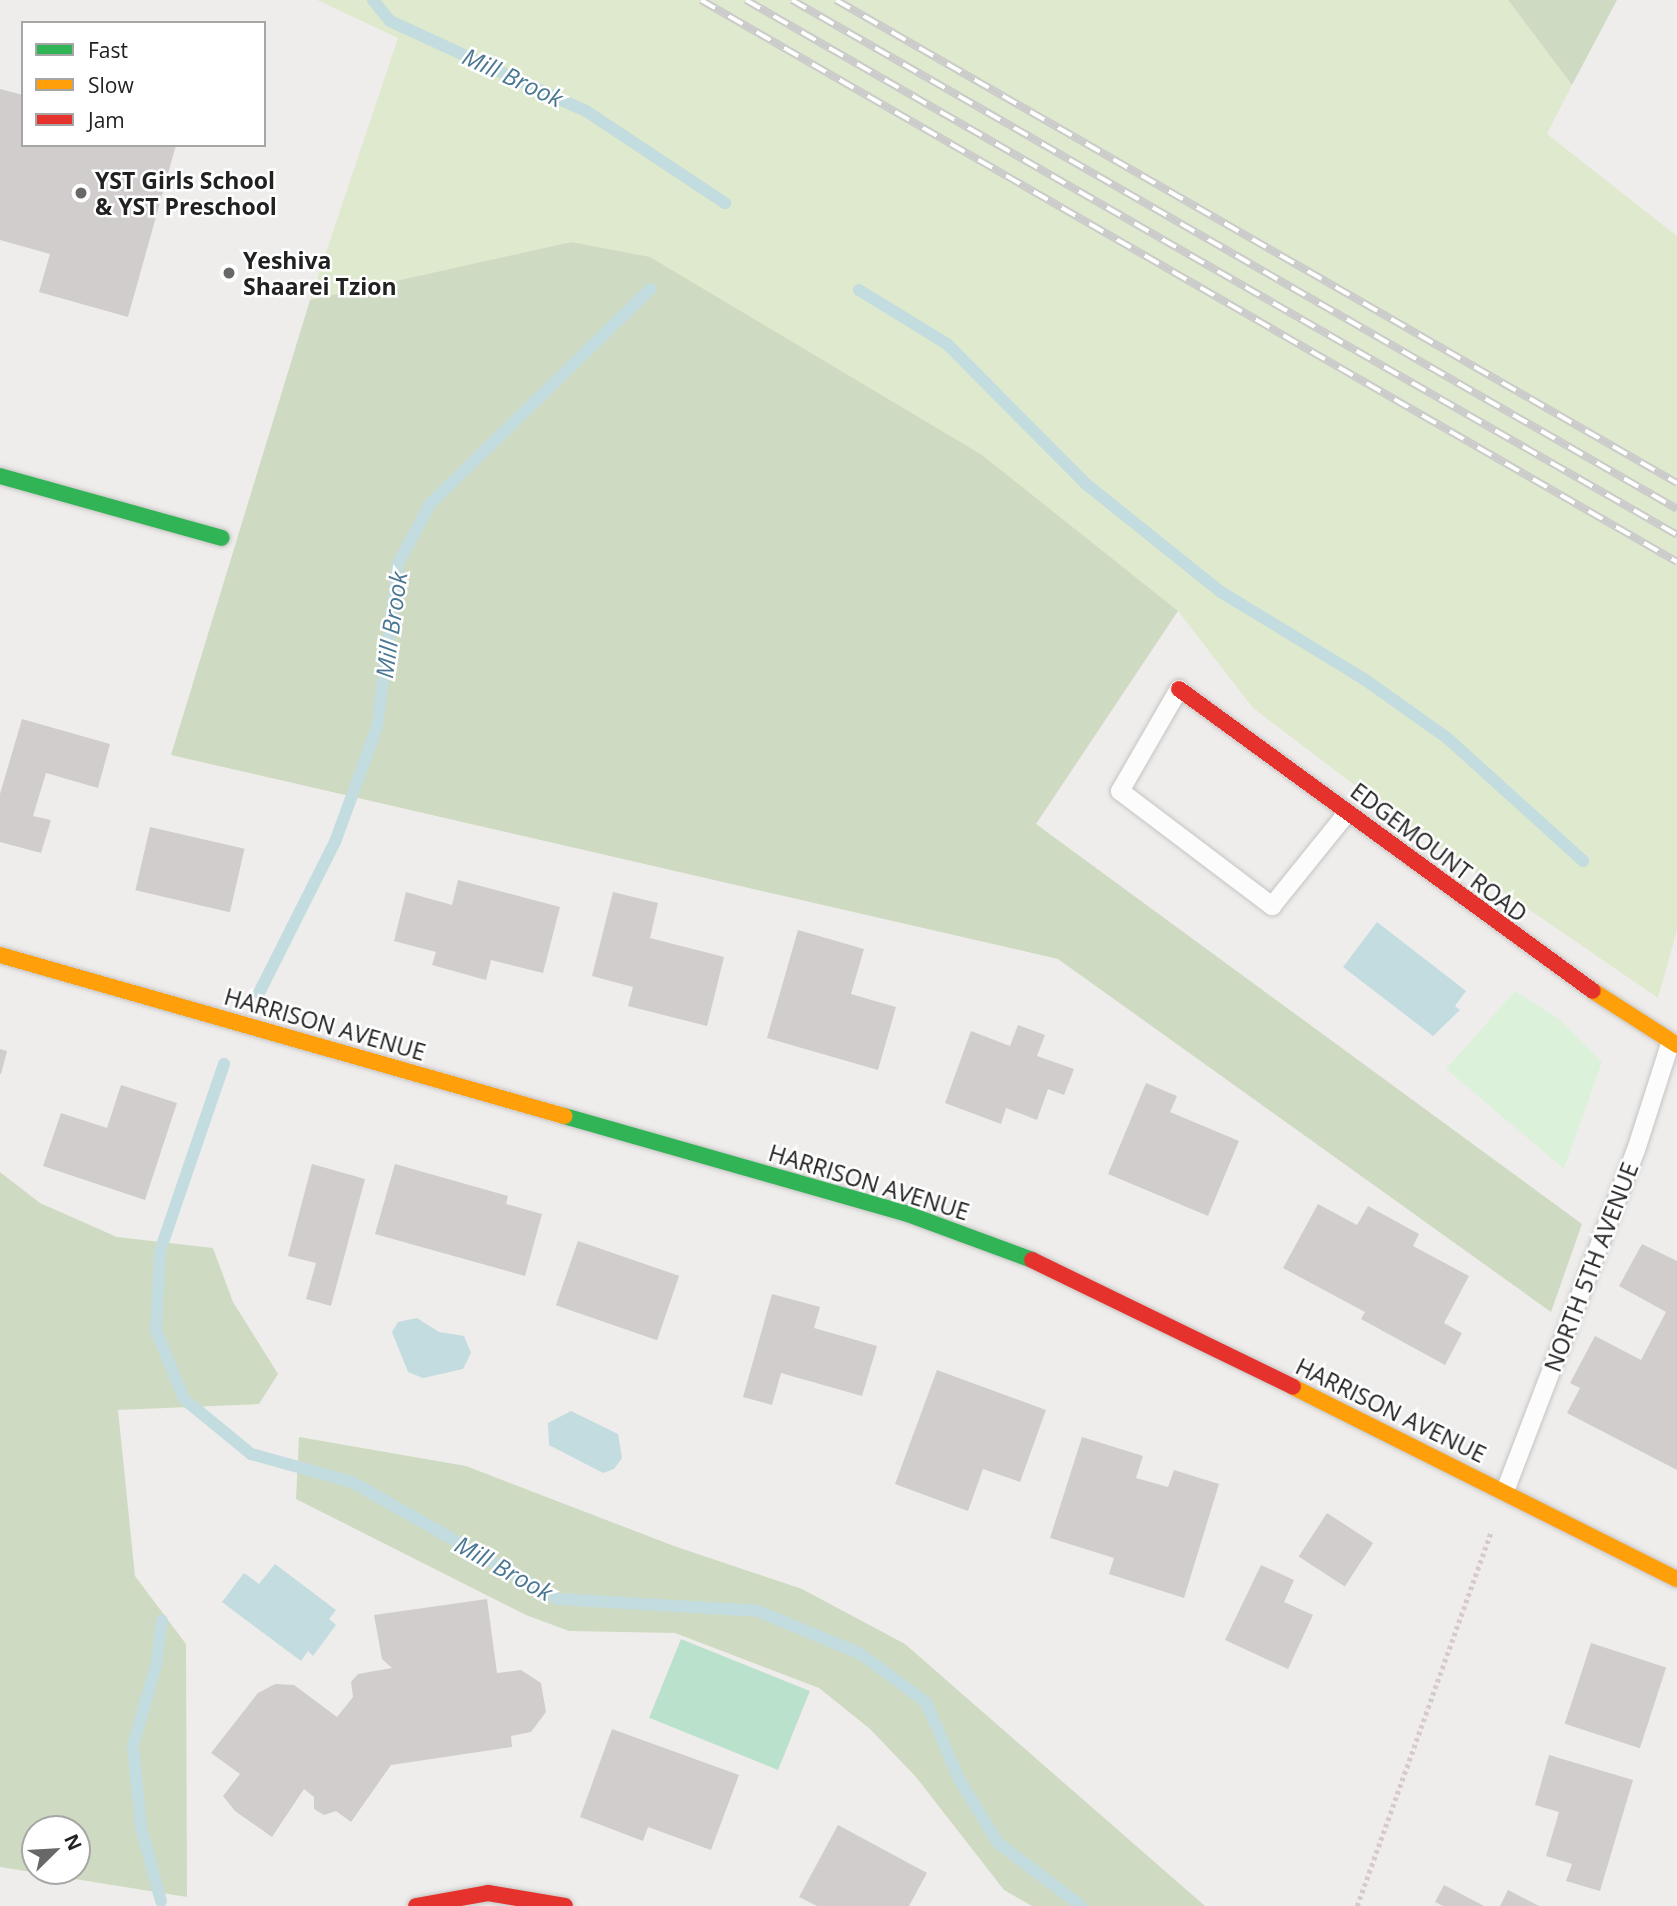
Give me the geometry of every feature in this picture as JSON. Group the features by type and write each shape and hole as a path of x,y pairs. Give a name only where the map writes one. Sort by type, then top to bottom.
{"street":[{"path":"0,476 222,538"},
{"name":"EDGEMOUNT ROAD","path":"1179,689 1559,970 1674,1043"},
{"name":"HARRISON AVENUE","path":"0,955 905,1213 1061,1271 1677,1579"},
{"path":"415,1906 488,1893 565,1906"}],"lane":[{"path":"1179,689 1121,791 1272,906 1347,813"},
{"name":"NORTH 5TH AVENUE","path":"1505,1491 1636,1150 1674,1043"}],"path":[{"path":"1357,1906 1505,1491"}],"green space":[{"path":"317,0 1508,0 1572,85 1547,134 1677,236 1677,930 1658,998 1419,834 1253,708 1178,611 571,242 310,300 398,38"},
{"path":"1508,0 1617,0 1572,85"},
{"path":"571,242 650,257 982,455 1178,611 1036,824 1582,1224 1551,1312 1058,959 171,755 310,300"},
{"path":"1515,991 1559,1019 1602,1062 1564,1169 1446,1069"},
{"path":"0,1172 40,1203 117,1237 213,1248 233,1302 278,1374 259,1404 118,1410 135,1576 186,1644 187,1897 91,1882 91,1815 21,1815 21,1870 0,1867"},
{"path":"299,1437 466,1466 674,1546 802,1589 905,1644 1205,1906 1032,1906 1004,1890 916,1777 870,1729 819,1688 675,1633 569,1631 526,1615 296,1499"},
{"path":"681,1639 810,1691 778,1770 649,1718"}],"water":[{"path":"1377,922 1466,991 1455,1006 1460,1010 1433,1036 1343,967"},
{"path":"417,1318 439,1332 464,1336 471,1353 463,1369 423,1378 408,1372 392,1332 398,1322"},
{"path":"571,1411 618,1434 622,1458 614,1469 603,1473 549,1445 548,1423"},
{"path":"275,1564 336,1610 329,1619 336,1625 313,1656 308,1651 301,1661 222,1602 244,1573 259,1584"}],"building":[{"name":"YST Girls School & YST Preschool","path":"0,89 21,94 21,147 175,147 128,317 39,292 50,254 0,240"},
{"path":"22,719 110,744 98,788 46,773 33,816 51,820 41,853 0,842 0,794"},
{"path":"150,827 245,849 230,912 135,890"},
{"path":"458,880 560,907 543,973 491,960 486,980 432,965 436,952 394,941 406,892 452,905"},
{"path":"613,892 658,903 650,938 724,957 707,1026 628,1006 633,987 592,976"},
{"path":"798,930 864,949 851,994 896,1007 878,1070 767,1038"},
{"path":"1018,1025 1045,1035 1037,1056 1074,1069 1064,1095 1048,1089 1037,1120 1006,1108 1001,1124 945,1103 971,1031 1010,1046"},
{"path":"0,1049 7,1051 1,1074 0,1074"},
{"path":"1146,1083 1177,1096 1170,1112 1239,1141 1208,1216 1108,1174"},
{"path":"121,1085 177,1103 145,1200 43,1166 61,1113 107,1128"},
{"path":"312,1164 365,1179 331,1306 306,1299 316,1263 288,1256"},
{"path":"395,1164 508,1196 506,1204 542,1214 525,1276 375,1234"},
{"path":"1318,1204 1357,1225 1368,1206 1419,1234 1413,1246 1469,1276 1444,1323 1462,1333 1445,1365 1361,1319 1365,1312 1283,1268"},
{"path":"578,1241 679,1276 657,1340 556,1305"},
{"path":"1642,1244 1677,1261 1677,1470 1567,1413 1580,1388 1570,1383 1595,1336 1641,1360 1666,1312 1619,1286"},
{"path":"772,1294 820,1307 814,1328 877,1346 862,1396 781,1373 772,1405 743,1397"},
{"path":"937,1370 1046,1410 1020,1482 983,1469 968,1511 895,1484"},
{"path":"1082,1437 1143,1456 1136,1478 1168,1487 1174,1470 1219,1484 1184,1598 1109,1574 1114,1558 1050,1538"},
{"path":"1327,1513 1373,1543 1345,1587 1299,1557"},
{"path":"1261,1565 1294,1580 1284,1602 1313,1615 1288,1669 1225,1640"},
{"path":"487,1599 497,1673 521,1670 541,1683 546,1712 531,1732 511,1736 512,1747 391,1765 351,1822 336,1811 324,1815 314,1809 314,1797 304,1789 272,1837 235,1811 223,1796 240,1774 211,1753 258,1693 275,1684 294,1685 337,1717 353,1697 351,1682 358,1674 392,1668 382,1659 374,1615"},
{"path":"1591,1643 1666,1667 1640,1748 1565,1724"},
{"path":"612,1729 739,1775 711,1850 648,1827 643,1841 580,1817"},
{"path":"1549,1755 1633,1780 1600,1891 1566,1881 1572,1864 1546,1856 1559,1812 1535,1805"},
{"path":"838,1825 927,1873 909,1906 817,1906 799,1897"},
{"path":"1444,1885 1484,1906 1443,1906 1435,1902"},
{"path":"1508,1890 1539,1906 1500,1906"}],"waterway":[{"name":"Mill Brook","path":"373,0 390,21 586,111 725,203"},
{"name":"Mill Brook","path":"259,993 335,842 377,727 398,564 430,504 650,289"},
{"path":"859,290 947,344 1086,484 1221,592 1364,679 1446,737 1583,861"},
{"name":"Mill Brook","path":"224,1064 160,1251 156,1330 184,1399 251,1454 352,1482 558,1599 758,1611 859,1653 926,1702 959,1779 998,1843 1081,1906"},
{"path":"161,1901 141,1827 133,1746 156,1666 162,1620"}],"railway":[{"path":"701,0 1677,562"},
{"path":"746,0 1677,535"},
{"path":"792,0 1677,509"},
{"path":"836,0 1677,483"}],"traffic: fast":[{"path":"0,476 222,538"},
{"path":"564,1116 905,1213 1032,1260"}],"traffic: slow":[{"path":"0,955 564,1116"},
{"path":"1593,991 1677,1045"},
{"path":"1293,1387 1677,1579"}],"traffic: jam":[{"path":"1179,689 1593,991"},
{"path":"1032,1260 1293,1387"},
{"path":"416,1906 488,1893 565,1906"}],"place":[{"name":"YST Girls School & YST Preschool","path":"81,193"},
{"name":"Yeshiva Shaarei Tzion","path":"229,273"}]}
